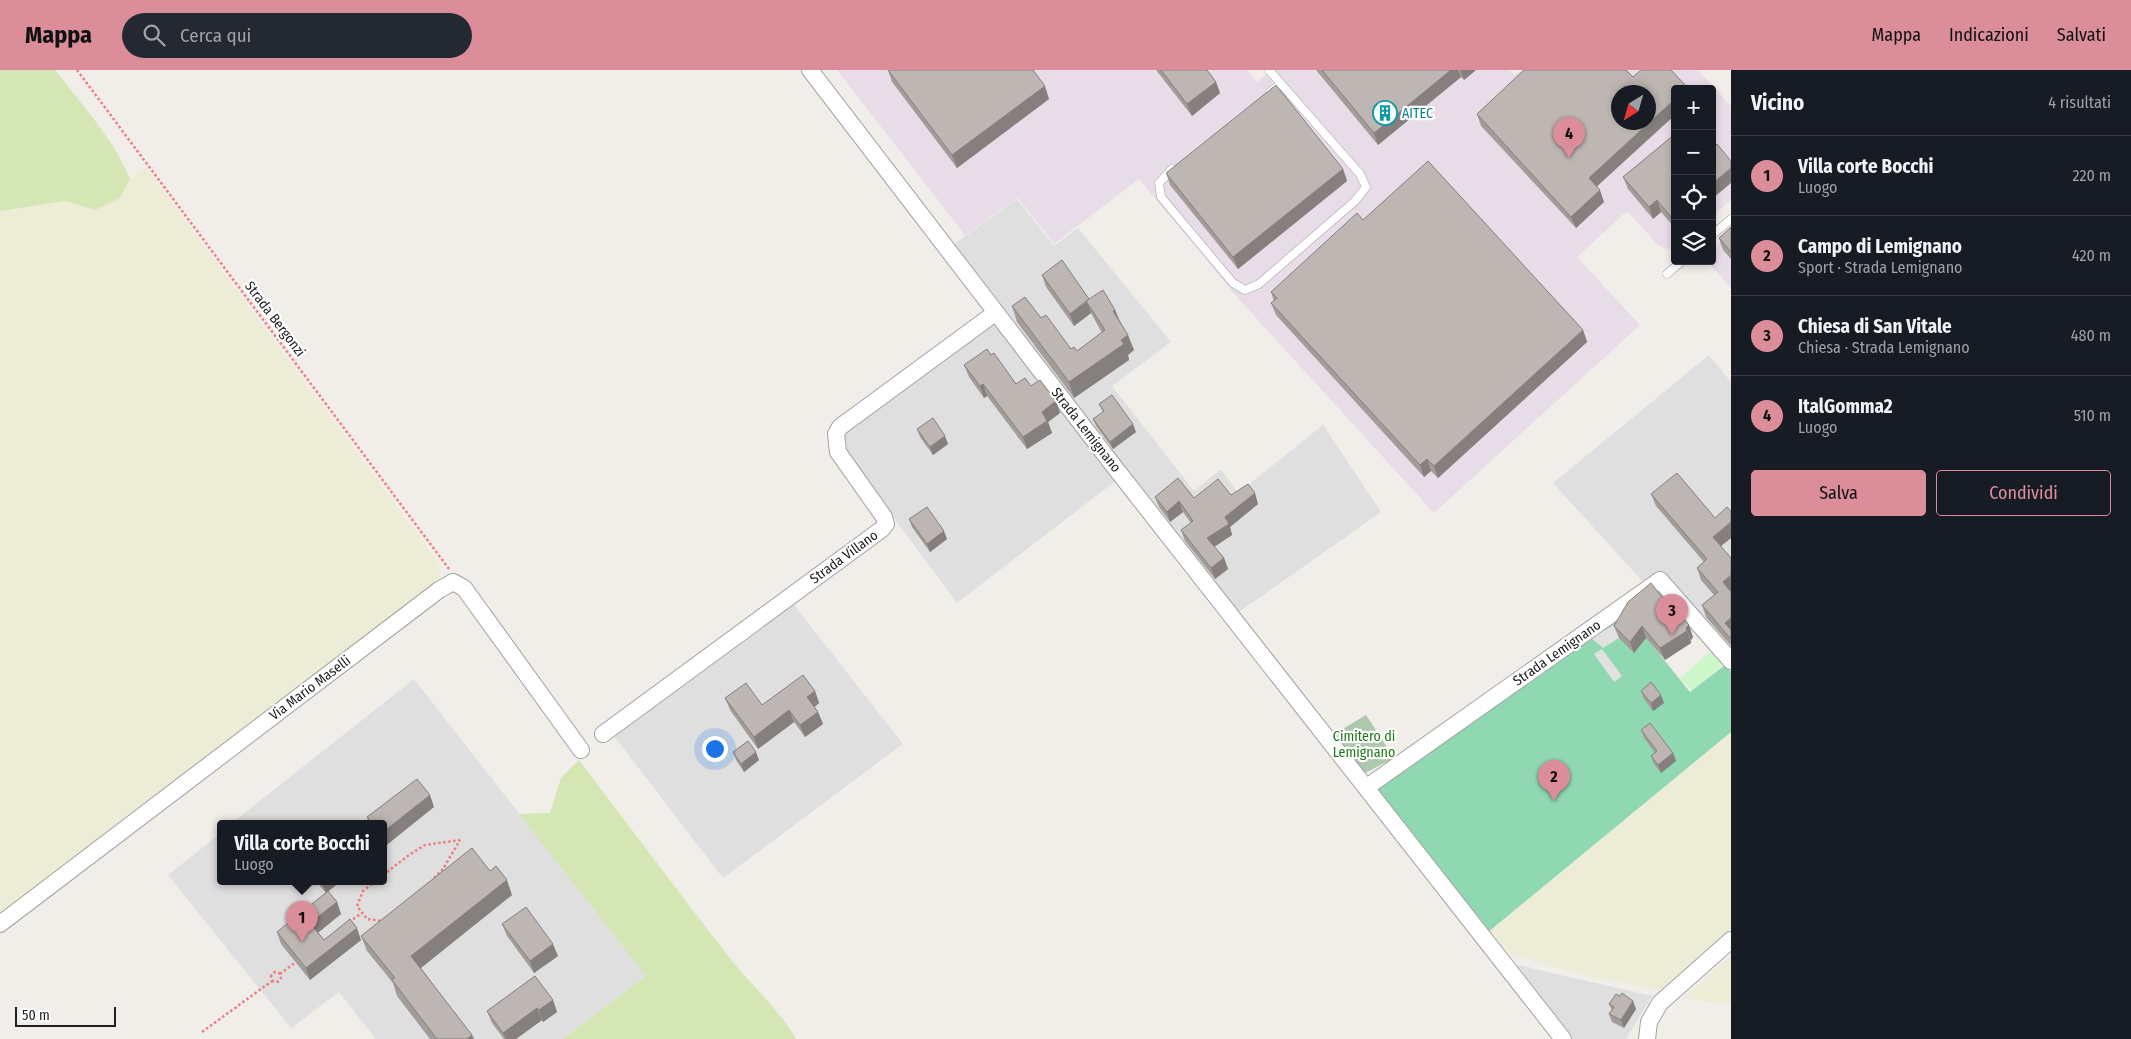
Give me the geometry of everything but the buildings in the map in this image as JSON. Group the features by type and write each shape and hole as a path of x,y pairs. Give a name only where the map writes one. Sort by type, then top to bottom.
{"street":[{"name":"Strada Lemignano","path":"810,70 995,313 1563,1039"},
{"name":"Strada Villano","path":"602,734 882,529 886,524 884,517 838,452 836,434 840,426 995,313"},
{"name":"Strada Lemignano","path":"1367,787 1660,580 1731,661"},
{"path":"453,582 464,588 581,750"},
{"name":"Via Mario Maselli","path":"0,924 439,590 453,582"},
{"path":"1647,1039 1649,1022 1660,1003 1731,940"}],"lane":[{"path":"1175,166 1159,182 1161,197 1233,283 1245,290 1259,284 1355,201 1366,187 1360,174 1269,70"},
{"path":"1266,96 1281,84"},
{"path":"1716,231 1731,218"},
{"path":"1667,274 1677,265"}],"path":[{"name":"Strada Bergonzi","path":"77,70 451,572 453,582"},
{"path":"387,872 409,855 425,846 460,840 443,869 433,879"},
{"path":"371,885 363,891 357,906 367,919 382,921"},
{"path":"349,923 362,912"},
{"path":"272,981 273,974 280,974 296,962"},
{"path":"202,1032 272,981 279,982 280,974"}],"shaded area":[{"path":"837,70 1247,70 1257,82 1271,70 1510,70 1514,75 1521,70 1698,70 1712,85 1671,85 1671,248 1659,246 1627,211 1577,257 1640,325 1434,513 1237,297 1139,179 1054,244 1018,198 965,235"},
{"path":"1716,90 1731,106 1731,200 1716,213"},
{"path":"1017,199 1054,246 1078,228 1171,342 1112,386 1194,491 1221,469 1238,493 1323,425 1381,512 1239,612 1118,479 957,603 844,451 844,431 1005,311 954,244"},
{"path":"1731,233 1731,288 1711,265 1716,265 1716,246"},
{"path":"1709,355 1731,382 1731,657 1660,581 1645,584 1553,483"},
{"path":"790,600 903,744 723,878 611,732"},
{"path":"1633,614 1619,638 1603,648 1591,638"},
{"path":"1602,649 1622,676 1614,682 1594,654"},
{"path":"414,679 646,976 563,1039 376,1039 339,992 291,1028 168,875 217,836 217,885 387,885 387,820 236,820"},
{"path":"1518,965 1652,996 1626,1039 1554,1039 1506,974"}],"green space":[{"path":"0,70 55,70 96,122 123,164 130,179 120,198 95,210 65,201 0,211"},
{"path":"146,167 440,565 438,581 0,917 0,211 65,201 95,210 120,198 130,179"},
{"path":"1627,614 1690,692 1725,665 1731,672 1731,732 1487,933 1373,790 1374,785"},
{"path":"1711,651 1722,666 1692,691 1680,678"},
{"name":"Cimitero di Lemignano","path":"1366,715 1394,758 1363,774 1334,734"},
{"path":"1731,732 1731,928 1660,990 1588,976 1512,955 1487,933"},
{"path":"579,760 710,933 781,1017 796,1039 563,1039 646,976 519,814 550,813 561,778"},
{"path":"1731,956 1731,1005 1683,998"}],"place":[{"name":"AITEC","path":"1385,113"},
{"name":"ItalGomma2","path":"1569,158"},
{"name":"Chiesa di San Vitale","path":"1672,635"},
{"name":"Campo di Lemignano","path":"1554,801"},
{"name":"Villa corte Bocchi","path":"302,942"}]}
